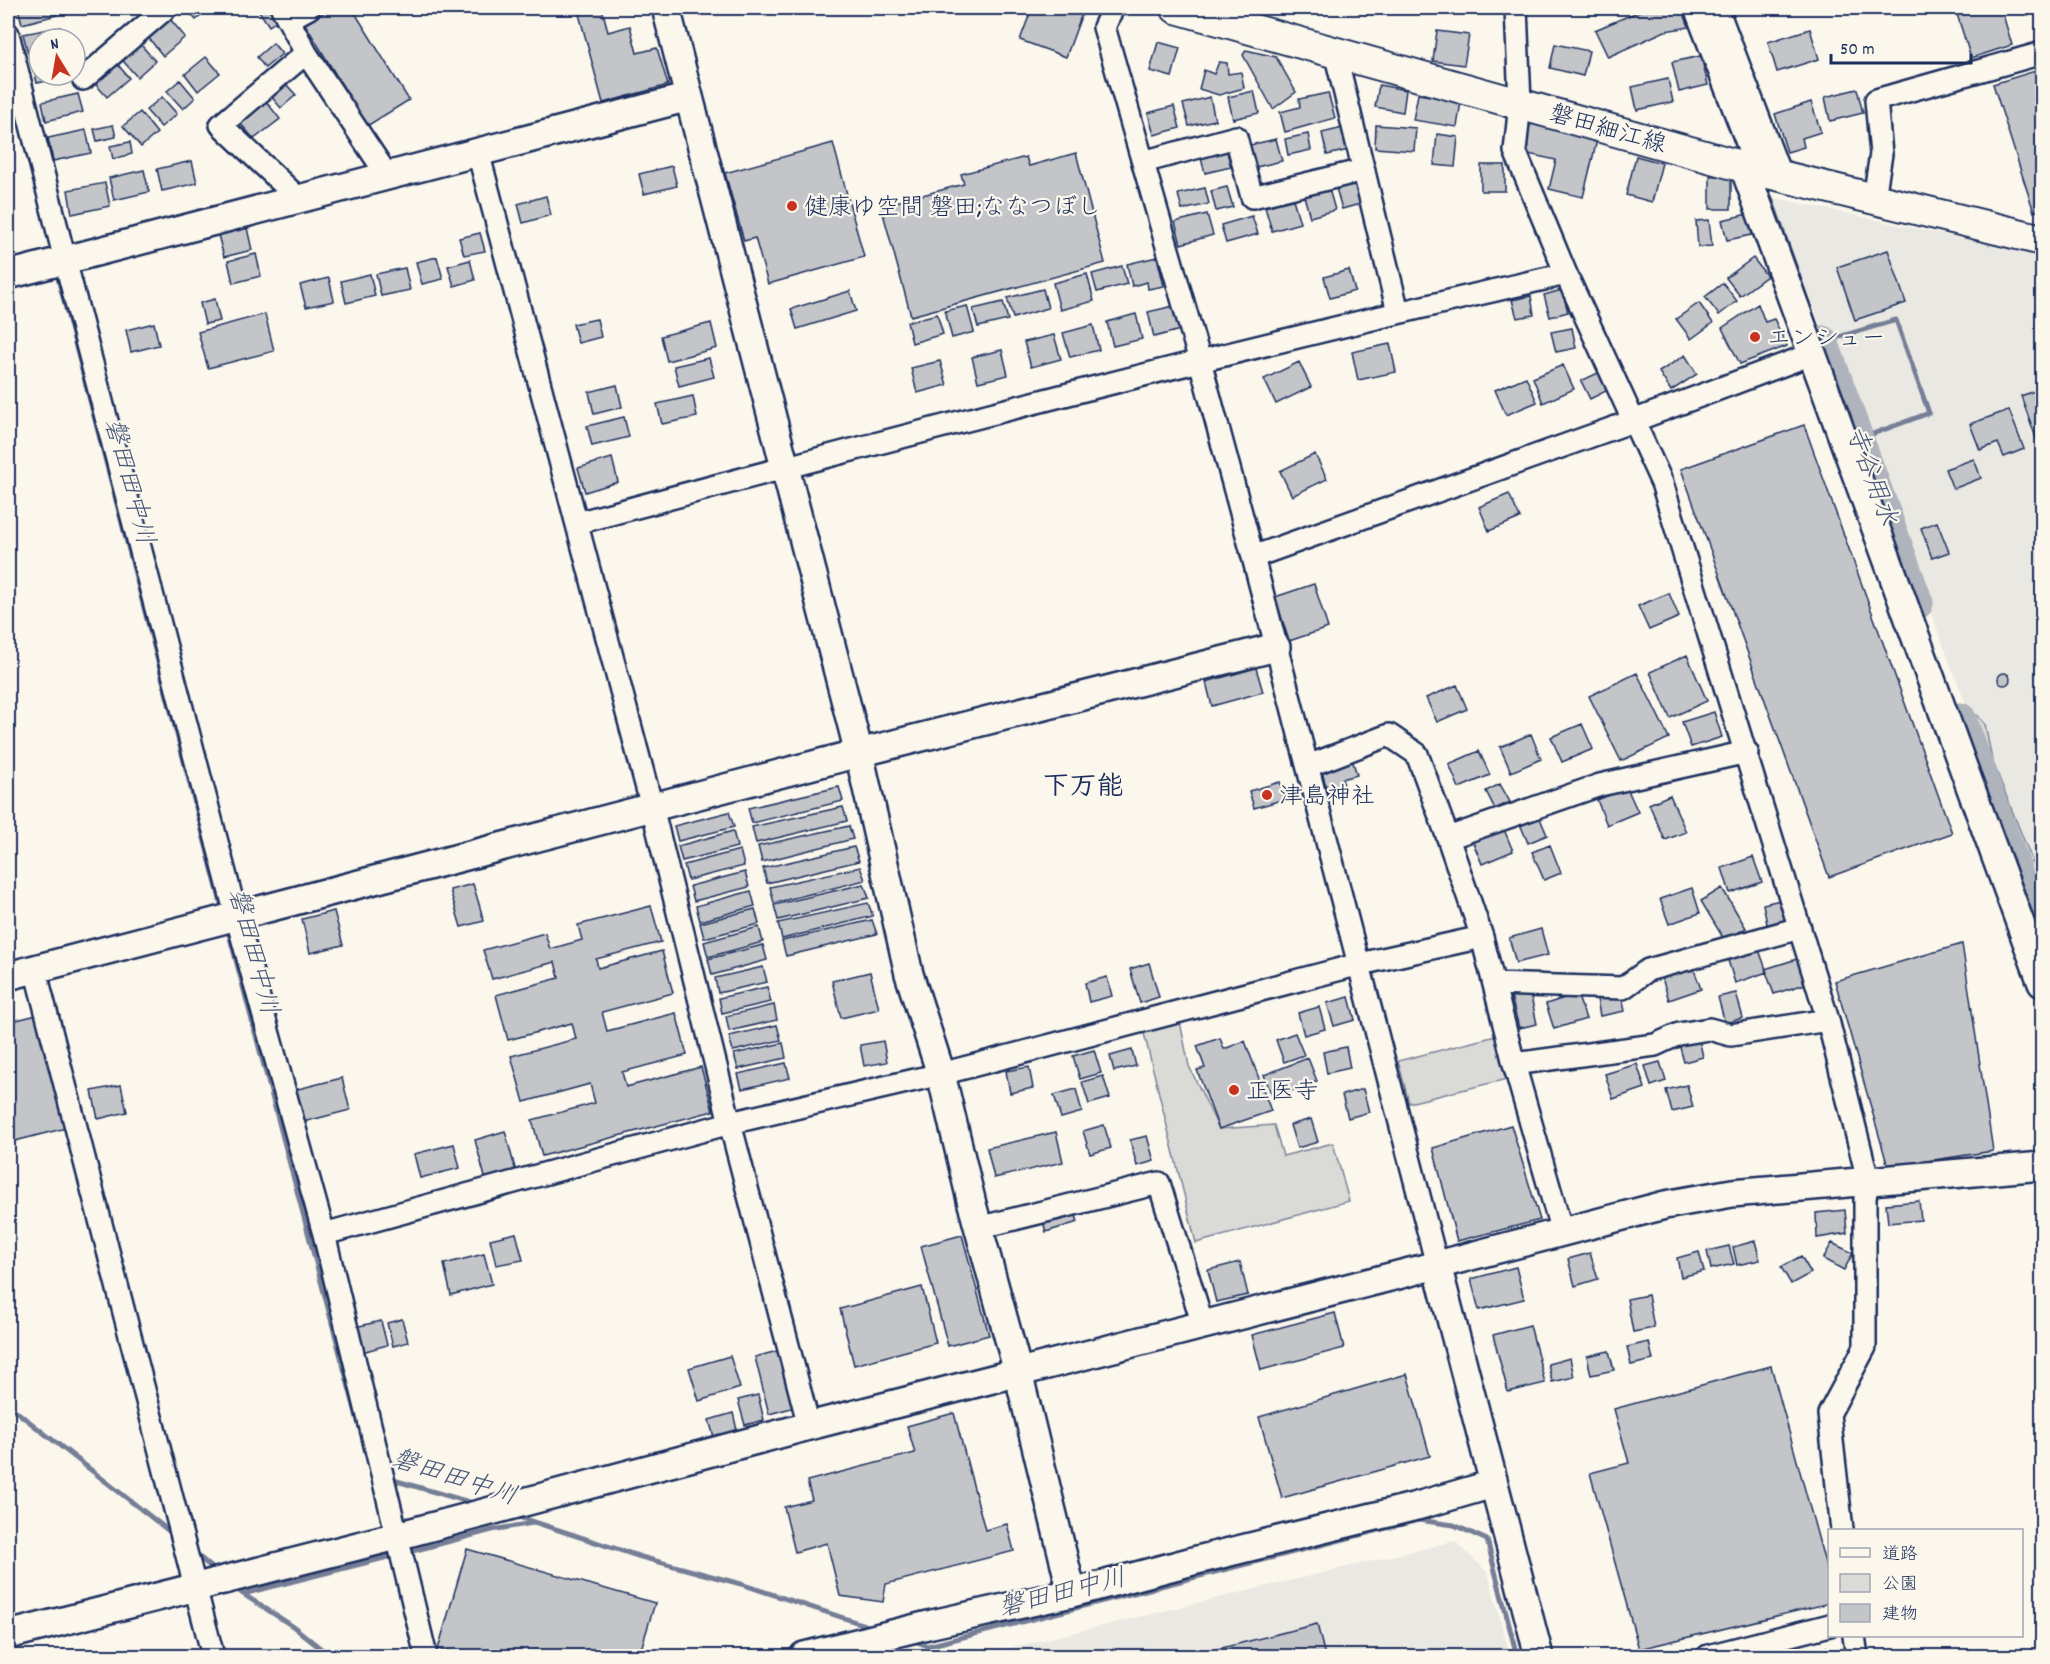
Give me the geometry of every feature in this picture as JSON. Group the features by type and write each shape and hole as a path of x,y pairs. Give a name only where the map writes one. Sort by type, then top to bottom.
{"main road":[{"name":"磐田細江線","path":"1176,8 1760,170 2043,240"}],"street":[{"path":"87,76 166,8"},
{"path":"309,8 286,13 306,53 387,175"},
{"path":"666,8 859,753 909,974 941,1074 978,1228 1018,1372 1072,1593"},
{"path":"1113,8 1104,27 1200,361 1253,557 1539,1656"},
{"path":"1516,8 1520,103 1515,151 1566,274 1662,483 1828,1020 1868,1180 1865,1198 1865,1347 1829,1414 1842,1529"},
{"path":"1695,8 1760,170"},
{"path":"1718,8 1760,170 1812,354 2043,982"},
{"path":"8,34 236,915 324,1234 426,1656"},
{"path":"1335,52 1398,312"},
{"path":"298,198 221,125 306,53"},
{"path":"1874,198 1881,154 1876,100 2043,53"},
{"path":"8,275 689,97"},
{"path":"1143,162 1236,137 1252,198 1364,170"},
{"path":"478,152 652,807 730,1123 809,1426"},
{"path":"578,524 785,467 1200,361 1398,312 1566,274"},
{"path":"1253,557 1633,421 1812,354"},
{"path":"8,976 859,753 1276,647"},
{"path":"1308,766 1389,735 1417,754 1482,937 1514,1064 1563,1232"},
{"path":"1448,838 1600,785 1747,752"},
{"path":"1494,984 1623,988 1648,970 1800,928"},
{"path":"324,1234 730,1123 941,1074 1359,964 1482,937"},
{"path":"34,969 213,1656"},
{"path":"1514,1064 1655,1045 1679,1034 1709,1029 1731,1035 1828,1020"},
{"path":"8,1635 397,1536 809,1426 1665,1205 1732,1193 2043,1166"},
{"path":"978,1228 1159,1183 1203,1325"},
{"path":"804,1656 921,1626 1072,1593 1417,1506 1493,1484"},
{"path":"1708,1656 1828,1626"},
{"path":"1854,1637 1857,1656"}],"shaded area":[{"path":"1771,197 2042,256 2042,902"},
{"path":"1455,1541 1488,1573 1510,1656 977,1656"}],"green space":[{"path":"1977,715 1985,724 1992,760 2033,863 2012,861 1961,722"},
{"path":"2042,878 2042,922 2028,883"},
{"path":"1178,1012 1189,1066 1219,1129 1274,1125 1283,1156 1333,1143 1349,1201 1196,1243 1141,1021"},
{"path":"1496,1036 1507,1079 1409,1103 1398,1061"}],"building":[{"path":"18,8 56,8 57,15 22,24"},
{"path":"185,8 210,8 196,20"},
{"path":"257,8 273,8 281,18 269,26"},
{"path":"332,8 352,8 409,100 367,126 305,24"},
{"path":"602,8 608,32 630,26 637,53 657,48 668,85 603,103 579,14"},
{"path":"1032,8 1084,8 1066,57 1020,40"},
{"path":"1359,8 1407,8 1407,12 1359,13"},
{"path":"1647,8 1684,8 1690,27 1665,31 1608,57 1595,30"},
{"path":"1955,8 2001,8 2012,45 1971,58"},
{"path":"170,19 185,37 163,56 148,37"},
{"path":"1810,29 1819,59 1777,72 1768,42"},
{"path":"1437,31 1469,35 1464,65 1433,61"},
{"path":"27,33 27,49 23,34"},
{"path":"136,39 155,61 137,77 118,55"},
{"path":"1158,42 1180,48 1172,77 1150,71"},
{"path":"273,43 282,54 265,68 257,57"},
{"path":"1555,44 1589,51 1583,76 1550,68"},
{"path":"1246,50 1276,57 1296,92 1273,109 1243,55"},
{"path":"1701,56 1708,85 1679,92 1672,62"},
{"path":"206,57 220,73 198,91 185,74"},
{"path":"114,60 129,78 107,97 91,79"},
{"path":"1219,62 1227,63 1228,74 1241,72 1244,88 1219,95 1199,89 1204,70 1214,74"},
{"path":"2042,69 2042,209 2034,212 1993,84"},
{"path":"1668,79 1673,102 1637,110 1632,87"},
{"path":"180,80 195,98 183,109 167,91"},
{"path":"284,82 296,95 281,108 270,95"},
{"path":"1379,85 1406,90 1403,112 1375,107"},
{"path":"1857,89 1863,113 1830,121 1825,97"},
{"path":"1254,91 1259,113 1233,119 1228,97"},
{"path":"1328,93 1335,118 1285,132 1280,112 1300,107 1299,99"},
{"path":"78,94 83,112 46,121 42,102"},
{"path":"1418,94 1461,101 1457,127 1413,120"},
{"path":"162,97 177,114 161,127 146,110"},
{"path":"1210,97 1215,120 1189,126 1183,104"},
{"path":"266,101 280,119 254,139 240,123"},
{"path":"1811,102 1821,132 1802,138 1804,147 1787,152 1775,114"},
{"path":"1174,106 1180,128 1154,135 1148,113"},
{"path":"140,112 157,133 141,147 123,126"},
{"path":"1531,124 1597,140 1583,197 1549,189 1556,160 1515,151"},
{"path":"113,125 116,137 97,141 94,129"},
{"path":"1376,125 1416,128 1414,151 1375,148"},
{"path":"1347,127 1353,149 1327,155 1322,133"},
{"path":"86,130 91,153 53,161 48,138"},
{"path":"1308,134 1311,150 1288,155 1285,139"},
{"path":"1437,134 1458,137 1455,167 1434,165"},
{"path":"1276,139 1282,161 1256,167 1250,145"},
{"path":"130,142 132,154 113,159 110,146"},
{"name":"健康ゆ空間 磐田;ななつぼし","path":"833,143 864,257 768,284 755,238 744,241 725,173"},
{"path":"1225,144 1231,167 1205,173 1199,151"},
{"path":"1076,153 1105,263 911,316 881,206 964,184 961,174 1026,157 1029,166"},
{"path":"1636,156 1662,163 1652,202 1626,195"},
{"path":"192,161 197,183 162,191 157,169"},
{"path":"1481,165 1505,165 1505,191 1481,191"},
{"path":"672,166 677,186 644,194 639,174"},
{"path":"144,170 149,192 114,200 109,178"},
{"path":"1731,175 1731,209 1710,209 1710,176"},
{"path":"1361,181 1367,202 1342,209 1336,188"},
{"path":"105,183 110,206 72,214 68,190"},
{"path":"1227,187 1233,207 1216,211 1211,191"},
{"path":"1205,188 1209,204 1182,210 1178,194"},
{"path":"1329,189 1335,210 1310,217 1304,196"},
{"path":"546,196 551,215 523,223 518,204"},
{"path":"1293,199 1300,223 1272,231 1265,207"},
{"path":"1207,214 1213,235 1181,244 1175,222"},
{"path":"1748,214 1752,235 1727,240 1722,220"},
{"path":"1252,216 1258,234 1226,243 1221,225"},
{"path":"1709,220 1712,246 1698,247 1696,221"},
{"path":"247,228 252,250 224,257 218,235"},
{"path":"480,233 485,251 464,255 459,238"},
{"path":"1888,250 1906,303 1855,320 1837,267"},
{"path":"256,254 261,276 233,283 228,261"},
{"path":"437,257 443,279 422,284 416,262"},
{"path":"1157,257 1164,286 1148,289 1147,282 1132,286 1127,264"},
{"path":"1753,258 1767,276 1740,296 1726,278"},
{"path":"470,260 475,280 454,286 448,266"},
{"path":"1122,266 1127,284 1097,292 1092,274"},
{"path":"405,268 410,290 381,296 376,274"},
{"path":"1349,270 1355,291 1330,298 1324,277"},
{"path":"370,274 375,296 346,303 341,281"},
{"path":"1087,274 1094,301 1060,310 1053,283"},
{"path":"329,278 334,301 306,307 300,285"},
{"path":"1723,283 1737,301 1719,315 1705,297"},
{"path":"1043,289 1048,308 1013,318 1007,298"},
{"path":"1562,290 1568,312 1550,317 1544,295"},
{"path":"850,291 856,311 797,329 791,309"},
{"path":"1531,296 1534,315 1517,318 1512,300"},
{"path":"215,299 220,321 205,324 200,303"},
{"path":"1003,302 1008,320 978,327 973,309"},
{"path":"1699,303 1713,323 1691,339 1676,319"},
{"name":"エンシュー","path":"1758,304 1765,322 1774,319 1787,346 1740,364 1722,328"},
{"path":"1178,305 1184,329 1154,337 1148,312"},
{"path":"967,306 974,332 952,338 945,311"},
{"path":"265,314 274,351 208,368 198,332"},
{"path":"937,314 943,334 912,343 907,322"},
{"path":"1136,314 1142,339 1113,346 1107,322"},
{"path":"597,319 601,337 578,343 573,324"},
{"path":"154,323 159,345 131,352 126,330"},
{"path":"711,323 717,348 667,361 661,336"},
{"path":"1093,325 1099,350 1070,357 1063,333"},
{"path":"1572,328 1576,348 1556,352 1551,332"},
{"path":"1054,335 1061,359 1031,367 1024,342"},
{"path":"1390,344 1396,372 1358,380 1352,352"},
{"path":"1002,350 1008,375 978,382 972,357"},
{"path":"1685,355 1697,374 1671,391 1659,372"},
{"path":"709,358 714,377 679,386 674,366"},
{"path":"940,361 947,385 917,393 911,368"},
{"path":"1299,362 1311,387 1276,404 1264,379"},
{"path":"1563,365 1574,389 1543,403 1533,378"},
{"path":"1600,372 1608,390 1590,399 1581,381"},
{"path":"1526,377 1537,402 1506,415 1495,390"},
{"path":"617,385 622,407 594,414 589,392"},
{"path":"2042,388 2042,445 2039,446 2021,396"},
{"path":"693,396 697,417 662,424 657,404"},
{"path":"2009,410 2024,449 2004,457 1998,443 1980,450 1970,424"},
{"path":"624,417 629,437 592,446 587,426"},
{"path":"1804,425 1952,833 1829,877 1681,469"},
{"path":"1315,454 1327,479 1292,496 1280,471"},
{"path":"612,458 618,482 585,492 578,468"},
{"path":"1974,459 1981,478 1953,489 1945,469"},
{"path":"1509,494 1520,518 1489,531 1479,507"},
{"path":"1937,522 1949,552 1932,558 1921,528"},
{"path":"1314,584 1328,628 1289,641 1275,597"},
{"path":"1669,593 1679,617 1649,630 1638,606"},
{"path":"1687,655 1707,701 1670,718 1650,672"},
{"path":"1256,668 1263,692 1212,706 1206,682"},
{"path":"1637,673 1669,738 1621,761 1589,696"},
{"path":"2006,673 2010,679 2006,685 2002,685 1998,677"},
{"path":"1457,685 1467,709 1437,722 1426,698"},
{"path":"1714,712 1722,737 1691,747 1682,722"},
{"path":"1582,724 1593,749 1562,762 1551,737"},
{"path":"1531,734 1541,759 1511,772 1500,747"},
{"path":"1479,751 1490,775 1459,788 1449,764"},
{"path":"1351,756 1357,775 1342,779 1345,788 1328,793 1320,765"},
{"name":"津島神社","path":"1280,782 1285,799 1254,808 1249,791"},
{"path":"1500,784 1510,802 1495,809 1486,791"},
{"path":"839,787 843,801 752,823 748,808"},
{"path":"1627,788 1638,812 1607,825 1597,800"},
{"path":"1670,795 1686,832 1665,840 1649,804"},
{"path":"843,807 847,821 756,843 752,827"},
{"path":"729,812 734,827 678,841 674,826"},
{"path":"1539,816 1547,835 1528,843 1520,824"},
{"path":"849,826 853,839 762,862 758,846"},
{"path":"1503,827 1513,851 1482,864 1472,840"},
{"path":"733,831 737,847 682,861 678,846"},
{"path":"1550,845 1561,873 1544,880 1532,852"},
{"path":"854,847 859,861 767,883 763,868"},
{"path":"740,850 744,866 688,880 684,865"},
{"path":"1753,857 1762,882 1730,893 1722,868"},
{"path":"860,867 865,880 774,903 770,887"},
{"path":"745,872 749,887 694,901 690,886"},
{"path":"473,884 484,921 461,927 450,890"},
{"path":"864,884 869,898 778,920 774,905"},
{"path":"1692,888 1700,913 1669,924 1660,899"},
{"path":"1722,888 1746,928 1725,941 1701,901"},
{"path":"751,891 755,906 700,921 696,906"},
{"path":"1785,899 1790,925 1768,929 1763,904"},
{"path":"868,903 873,916 782,939 778,923"},
{"path":"651,906 661,942 596,959 598,968 662,951 673,993 602,1012 607,1031 676,1013 687,1055 622,1072 626,1087 701,1067 713,1111 542,1156 532,1120 595,1103 590,1084 524,1102 511,1056 576,1039 572,1023 508,1040 496,995 559,978 555,962 492,979 483,950 545,933 550,949 582,940 578,925"},
{"path":"755,909 759,924 704,938 700,923"},
{"path":"334,911 343,945 310,953 302,919"},
{"path":"872,920 877,934 786,956 782,941"},
{"path":"759,927 763,942 708,957 704,942"},
{"path":"1541,929 1548,955 1516,963 1509,938"},
{"path":"1962,944 1993,1151 1888,1167 1835,981"},
{"path":"763,945 767,960 712,975 708,959"},
{"path":"1758,947 1767,972 1735,983 1727,957"},
{"path":"1797,959 1805,984 1774,994 1765,969"},
{"path":"1149,963 1159,997 1140,1003 1130,969"},
{"path":"1692,964 1701,989 1669,1000 1661,975"},
{"path":"763,967 767,982 718,993 715,978"},
{"path":"870,972 879,1009 841,1018 832,981"},
{"path":"1107,977 1112,996 1089,1002 1085,983"},
{"path":"767,987 771,1002 722,1013 719,998"},
{"path":"1530,992 1537,1024 1519,1028 1511,996"},
{"path":"1736,993 1743,1018 1725,1023 1718,997"},
{"path":"1577,994 1586,1019 1554,1029 1546,1004"},
{"path":"1621,994 1625,1011 1600,1016 1597,999"},
{"path":"1349,997 1355,1020 1334,1026 1327,1003"},
{"path":"774,1005 777,1020 729,1031 726,1016"},
{"path":"1319,1007 1325,1029 1304,1035 1298,1013"},
{"path":"37,1015 66,1128 11,1142 8,1130 8,1022"},
{"path":"777,1025 781,1040 733,1051 729,1036"},
{"path":"1295,1033 1304,1055 1284,1062 1276,1040"},
{"name":"正医寺","path":"1220,1038 1224,1049 1245,1041 1271,1111 1219,1129 1197,1070 1205,1068 1197,1046"},
{"path":"1699,1039 1703,1057 1684,1062 1679,1044"},
{"path":"883,1041 887,1062 864,1066 860,1045"},
{"path":"783,1043 786,1058 738,1069 734,1054"},
{"path":"1346,1047 1350,1068 1327,1073 1323,1052"},
{"path":"1094,1050 1101,1073 1080,1079 1073,1056"},
{"path":"1132,1050 1136,1066 1114,1071 1110,1056"},
{"path":"1308,1058 1317,1081 1273,1098 1264,1075"},
{"path":"1660,1062 1666,1081 1651,1086 1645,1066"},
{"path":"786,1063 790,1078 742,1089 738,1074"},
{"path":"1637,1064 1645,1088 1613,1099 1605,1074"},
{"path":"1029,1067 1033,1088 1010,1093 1006,1071"},
{"path":"1103,1076 1110,1098 1089,1104 1082,1082"},
{"path":"342,1078 350,1110 303,1122 294,1090"},
{"path":"121,1085 127,1112 98,1119 92,1091"},
{"path":"1687,1085 1693,1107 1672,1112 1666,1090"},
{"path":"1076,1089 1082,1112 1061,1118 1054,1095"},
{"path":"1363,1089 1369,1112 1348,1118 1342,1095"},
{"path":"1311,1119 1318,1142 1297,1148 1290,1125"},
{"path":"1104,1125 1111,1148 1090,1154 1083,1131"},
{"path":"1511,1125 1540,1220 1457,1241 1433,1148"},
{"path":"505,1131 516,1172 486,1181 475,1140"},
{"path":"1056,1132 1063,1162 994,1178 987,1148"},
{"path":"1147,1136 1154,1161 1137,1166 1130,1140"},
{"path":"454,1144 460,1168 420,1178 414,1154"},
{"path":"1919,1201 1921,1220 1888,1223 1886,1204"},
{"path":"1074,1209 1078,1222 1046,1232 1042,1218"},
{"path":"1845,1210 1847,1233 1817,1238 1816,1213"},
{"path":"516,1233 523,1260 496,1265 490,1239"},
{"path":"962,1235 989,1335 948,1346 921,1246"},
{"path":"1755,1241 1760,1260 1737,1265 1733,1247"},
{"path":"1832,1243 1853,1253 1844,1270 1823,1259"},
{"path":"1729,1246 1734,1264 1711,1269 1707,1251"},
{"path":"1699,1252 1704,1271 1681,1277 1677,1258"},
{"path":"1590,1253 1598,1279 1575,1286 1568,1259"},
{"path":"484,1254 492,1284 451,1295 444,1264"},
{"path":"1801,1256 1811,1273 1791,1284 1781,1267"},
{"path":"1240,1262 1248,1295 1216,1302 1208,1270"},
{"path":"1516,1267 1524,1299 1479,1310 1471,1279"},
{"path":"922,1287 936,1343 854,1365 840,1309"},
{"path":"1648,1295 1654,1328 1633,1332 1627,1299"},
{"path":"1335,1313 1344,1348 1261,1370 1252,1335"},
{"path":"402,1319 408,1342 393,1346 387,1323"},
{"path":"381,1321 387,1345 362,1352 355,1327"},
{"path":"1530,1325 1545,1383 1508,1392 1493,1335"},
{"path":"1649,1342 1653,1360 1631,1365 1627,1347"},
{"path":"781,1350 795,1407 769,1414 755,1357"},
{"path":"1609,1351 1614,1370 1591,1375 1587,1356"},
{"path":"730,1356 740,1388 699,1401 689,1368"},
{"path":"1570,1358 1574,1377 1552,1382 1548,1364"},
{"path":"1771,1366 1828,1574 1828,1603 1639,1649 1590,1473 1629,1463 1614,1409"},
{"path":"1407,1374 1430,1456 1282,1498 1259,1417"},
{"path":"758,1395 764,1420 745,1425 738,1400"},
{"path":"733,1413 737,1430 714,1437 709,1420"},
{"path":"954,1413 985,1530 1007,1524 1014,1551 886,1584 883,1602 840,1596 827,1543 795,1552 784,1507 812,1500 807,1481 915,1453 907,1426"},
{"path":"467,1549 655,1603 639,1656 461,1656 438,1649"},
{"path":"1317,1624 1325,1656 1190,1656"},
{"path":"1827,1647 1830,1656 1790,1656"}],"waterway":[{"path":"1766,184 1822,342 1896,320 1929,413 1859,439"},
{"name":"磐田田中川","path":"57,274 223,911"},
{"name":"寺谷用水","path":"1822,342 1917,603"},
{"name":"寺谷用水","path":"1960,719 2042,943"},
{"name":"磐田田中川","path":"227,926 359,1425"},
{"name":"磐田田中川","path":"8,1405 174,1535"},
{"name":"磐田田中川","path":"390,1479 476,1504"},
{"name":"磐田田中川","path":"513,1515 641,1557 741,1584 874,1628"},
{"name":"磐田田中川","path":"911,1640 928,1646 1418,1520 1454,1525 1487,1540 1517,1656"},
{"name":"磐田田中川","path":"405,1553 492,1530 533,1523"},
{"name":"磐田田中川","path":"192,1551 217,1572"},
{"name":"磐田田中川","path":"233,1586 243,1594 396,1555"},
{"path":"243,1594 294,1627 330,1656"}],"place":[{"name":"健康ゆ空間 磐田;ななつぼし","path":"792,206"},
{"name":"エンシュー","path":"1755,337"},
{"name":"津島神社","path":"1267,795"},
{"name":"正医寺","path":"1234,1090"}],"district":[{"name":"下万能","path":"1083,785"}]}
